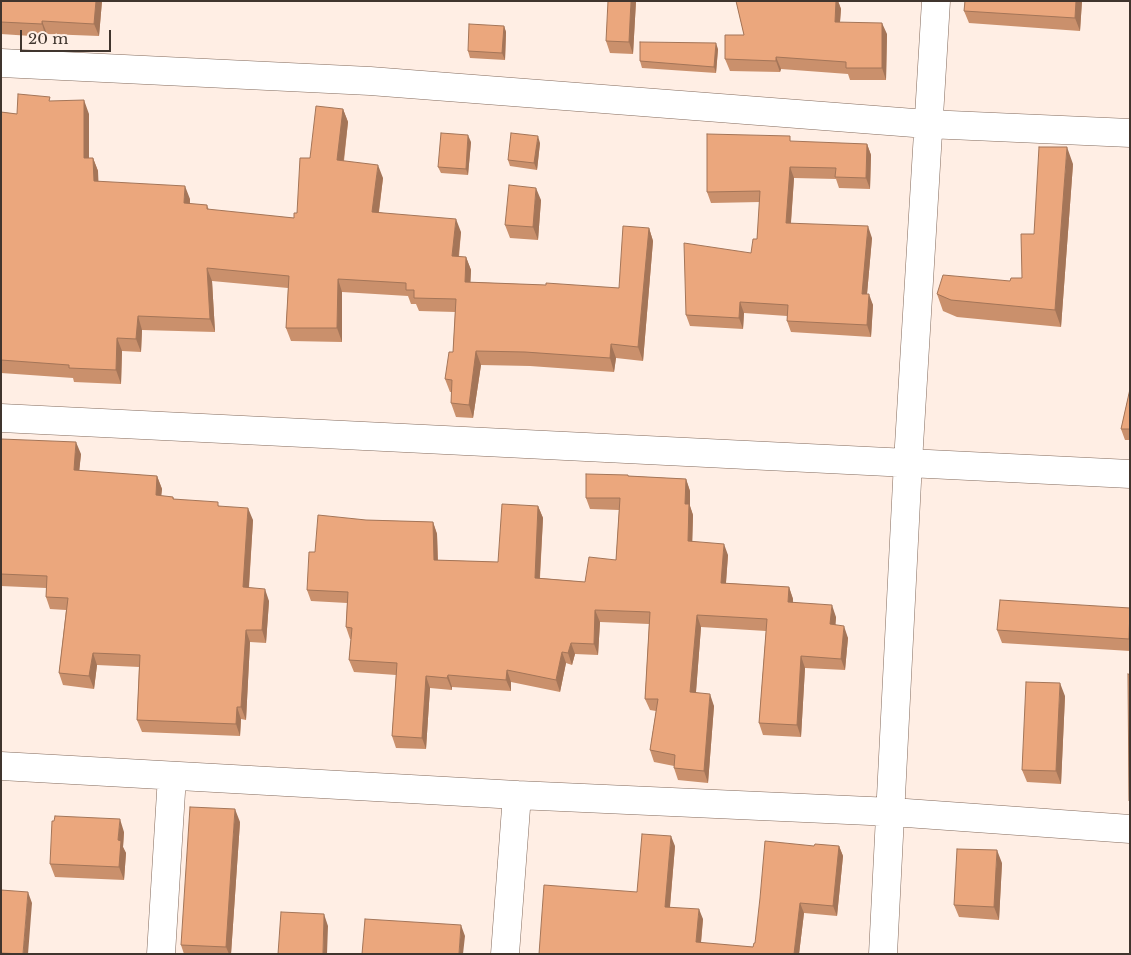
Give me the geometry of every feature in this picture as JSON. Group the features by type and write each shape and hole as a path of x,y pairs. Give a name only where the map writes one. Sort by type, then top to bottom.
{"street":[{"path":"883,954 892,812 908,462 927,124 936,1"},
{"path":"1,63 370,81 927,124 1130,132"},
{"path":"1,418 1130,474"},
{"path":"1,766 517,795 892,812 1130,830"},
{"path":"161,954 172,776"},
{"path":"505,954 517,795"}],"building":[{"path":"1,1 96,1 94,24 42,21 42,24 1,22"},
{"path":"608,1 631,1 629,42 606,41"},
{"path":"736,1 836,1 835,22 882,23 882,68 846,68 846,62 776,57 776,61 725,59 725,35 744,35"},
{"path":"965,1 1076,1 1075,18 964,11"},
{"path":"469,24 504,26 502,53 468,51"},
{"path":"640,42 716,43 714,67 640,61"},
{"path":"18,94 50,97 49,101 84,100 84,158 93,158 94,181 185,186 184,203 207,205 207,209 294,218 294,213 297,213 300,158 310,158 316,106 343,109 337,160 378,165 372,212 456,219 452,256 466,257 465,282 546,285 546,283 619,288 623,226 649,228 638,347 611,344 610,358 525,352 476,351 469,405 451,403 452,380 445,379 449,352 453,352 456,299 414,298 414,290 406,290 406,283 338,279 337,328 286,328 289,276 207,268 210,319 138,316 136,339 117,338 116,370 69,368 69,365 1,360 1,112 17,114"},
{"path":"441,133 468,135 466,169 438,167"},
{"path":"511,133 538,136 534,163 508,160"},
{"path":"707,134 790,136 790,141 867,144 866,178 835,177 836,168 790,167 786,223 868,226 862,294 869,294 867,325 787,321 788,305 740,302 739,318 686,315 684,243 751,253 753,239 757,239 760,191 707,192"},
{"path":"1039,147 1067,147 1055,310 951,300 937,294 943,275 1010,281 1011,278 1022,278 1021,234 1034,234"},
{"path":"509,185 536,188 533,227 505,225"},
{"path":"1130,389 1130,429 1121,429"},
{"path":"1,439 76,442 74,470 157,476 156,495 173,497 173,499 218,502 218,506 248,508 243,587 265,589 262,630 246,630 241,707 237,707 236,724 137,720 140,655 93,653 89,676 59,673 68,598 46,597 47,576 1,574"},
{"path":"586,474 686,479 685,504 689,504 688,541 724,544 721,583 789,587 788,602 832,605 830,624 844,626 841,659 801,656 797,725 759,723 767,619 697,615 690,692 710,694 704,771 674,768 675,755 650,750 658,699 645,699 650,612 595,610 594,644 571,643 568,653 562,652 556,680 507,670 506,680 448,675 447,678 426,676 422,738 392,736 397,663 349,660 352,628 346,627 348,592 307,590 309,552 315,552 318,515 366,520 433,522 434,560 498,562 502,504 538,506 535,578 585,582 589,557 616,560 620,498 586,498"},
{"path":"1000,600 1130,608 1129,639 997,630"},
{"path":"1128,674 1130,675 1130,802 1129,801"},
{"path":"1026,682 1060,683 1056,771 1022,770"},
{"path":"190,807 235,809 226,947 181,945"},
{"path":"55,816 120,819 118,840 121,841 119,867 50,864 52,821 54,821"},
{"path":"642,834 671,836 665,907 699,909 696,942 753,947 755,943 765,841 814,846 815,844 839,846 833,906 800,903 794,954 539,954 544,885 637,892"},
{"path":"957,849 997,850 994,907 954,905"},
{"path":"1,890 28,892 23,954 1,953"},
{"path":"281,912 324,914 323,954 278,954"},
{"path":"365,919 461,925 459,954 362,954"}]}
